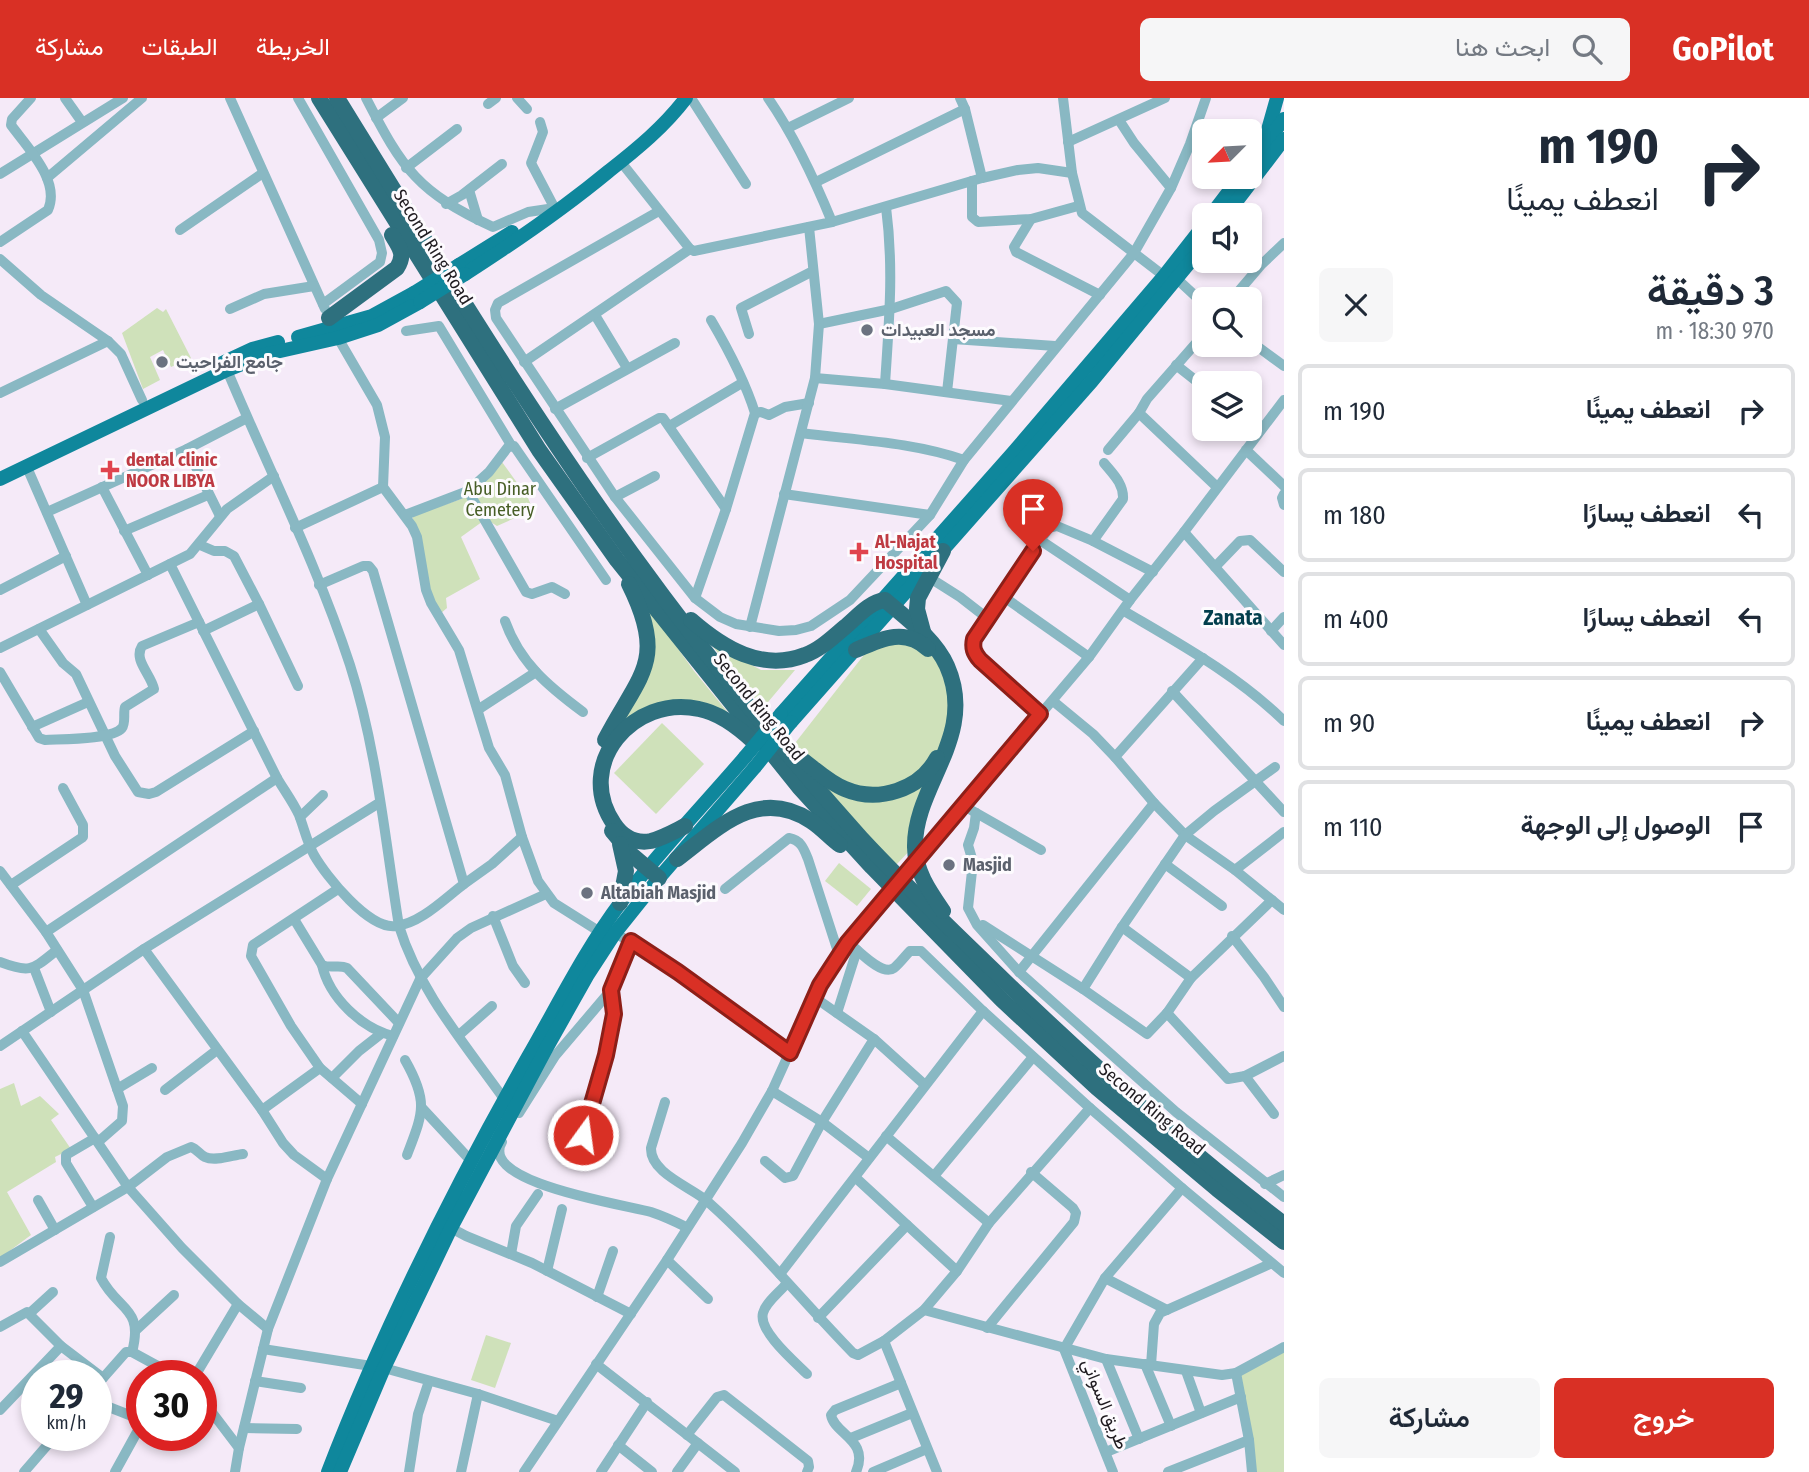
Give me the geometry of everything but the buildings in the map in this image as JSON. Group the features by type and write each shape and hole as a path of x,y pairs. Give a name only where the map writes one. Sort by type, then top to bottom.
{"highway":[{"name":"Second Ring Road","path":"319,98 504,397 617,560 799,787 872,867 1002,1000 1097,1088 1284,1242"},
{"name":"Second Ring Road","path":"337,98 498,359 634,556 773,734 860,836 963,941 1114,1082 1224,1178 1284,1224"},
{"path":"331,322 397,268 401,260 400,247 368,197 360,179 357,161"},
{"path":"924,635 917,609 918,598 943,551"},
{"path":"634,556 661,583 690,619 720,644 741,655 764,660 784,660 805,655 824,644 871,604 889,603 924,635 947,665 955,693 955,710 950,744 918,820 915,854 924,881 963,941"},
{"path":"617,560 640,606 648,643 641,681 606,738 598,759 595,783 599,806 608,826 619,841 653,873"},
{"path":"773,734 834,783 860,794 890,793 911,785 922,777 942,749 948,728 949,694 941,667 923,645 913,638 903,636 884,638 856,650"},
{"path":"685,826 649,841 636,840 625,836 611,819 604,804 601,785 609,748 621,732 645,716 663,709 700,709 719,717 748,737 799,787"},
{"path":"677,859 734,816 773,808 809,820 872,867"},
{"path":"619,841 626,871 620,903"}],"main road":[{"path":"462,269 550,207 621,151 680,98"},
{"path":"0,479 142,400 252,349 331,322 372,316 417,297 547,220 668,122 689,98"},
{"path":"1262,148 1277,98"},
{"path":"1264,142 1284,118"},
{"path":"1262,160 1284,139"},
{"path":"1262,165 1284,160"},
{"path":"1220,203 1231,189"},
{"path":"786,718 856,650 889,603 943,551 1171,278 1192,244"},
{"path":"340,1472 377,1367 451,1228 472,1162 504,1099 600,932 620,903 653,873 677,859 786,718 889,603 961,513 1192,257"},
{"path":"0,470 267,354 331,322"},
{"path":"328,1472 458,1202 587,976 624,937 653,873 685,826 750,762"}],"street":[{"path":"0,242 48,210 52,191 47,178 11,125 12,119 31,98"},
{"path":"65,98 82,122"},
{"path":"0,174 123,98"},
{"path":"47,178 142,98"},
{"path":"230,98 331,322 377,405 385,437 383,487 405,515 417,537 426,590 459,650 489,748 505,775 522,837 538,881 558,906 600,932"},
{"path":"298,98 379,240 382,253 380,262 331,322"},
{"path":"366,98 391,148 412,176 446,204 493,227 528,212 550,207 531,163 543,132 540,122"},
{"path":"376,118 403,98"},
{"path":"517,98 527,109"},
{"path":"689,98 746,184"},
{"path":"768,98 788,128 816,182 832,222"},
{"path":"788,128 849,98"},
{"path":"1063,98 1078,206 1088,219 1192,295"},
{"path":"1068,142 1165,98"},
{"path":"659,211 498,303 496,318 587,458 695,598 720,617 750,627 779,631 796,630 811,626 839,608 868,583 930,515 964,460 1133,253 1171,188 1206,98"},
{"path":"816,182 963,103 977,179 972,218 974,221 981,223 1031,219 1078,206"},
{"path":"1119,120 1171,188"},
{"path":"406,168 457,129"},
{"path":"621,162 690,249 699,251 832,222 977,179 1018,170 1038,169 1072,173"},
{"path":"446,204 502,164"},
{"path":"180,230 263,173"},
{"path":"469,190 478,220"},
{"path":"885,384 891,309 891,246 886,207"},
{"path":"1031,219 1014,247 1016,252 1100,295"},
{"path":"750,627 815,378 818,324 808,228"},
{"path":"1242,287 1284,243"},
{"path":"524,362 690,249"},
{"path":"0,259 41,295 108,341 121,354 142,400"},
{"path":"749,334 741,308 813,271"},
{"path":"230,309 264,295 314,286"},
{"path":"818,324 891,309 946,292 957,303 947,392"},
{"path":"595,315 627,369"},
{"path":"695,598 755,413 725,344 711,320"},
{"path":"406,331 439,326 511,445 606,580"},
{"path":"953,339 1055,346"},
{"path":"0,393 108,341"},
{"path":"555,409 675,343"},
{"path":"1108,450 1192,347"},
{"path":"1262,350 1284,366"},
{"path":"1176,365 1192,378"},
{"path":"227,370 274,476 349,665 367,727 399,926 419,979 504,1099"},
{"path":"815,378 885,384 1012,401"},
{"path":"671,425 742,383"},
{"path":"1262,429 1284,400"},
{"path":"755,413 769,415 785,407 808,403"},
{"path":"1139,413 1217,487"},
{"path":"47,512 187,449 247,418"},
{"path":"587,458 663,418 671,425 726,509"},
{"path":"801,433 911,448 964,460"},
{"path":"837,1013 853,946 861,926 1089,657 1253,441"},
{"path":"405,515 468,491 489,472 511,445"},
{"path":"187,449 220,516"},
{"path":"1246,450 1284,486"},
{"path":"1094,541 1123,499 1124,491 1104,463"},
{"path":"26,465 87,605"},
{"path":"0,648 190,554 200,545 220,516 243,496 274,476"},
{"path":"615,497 655,476"},
{"path":"295,528 383,487"},
{"path":"102,488 148,575"},
{"path":"468,491 526,592 532,594 552,587 565,594"},
{"path":"784,494 930,515"},
{"path":"1284,494 1284,505"},
{"path":"124,531 208,495"},
{"path":"942,497 961,513"},
{"path":"1040,714 974,654 974,639 1001,595 1049,528 1057,526 1094,541 1153,572"},
{"path":"1184,532 1284,645"},
{"path":"1215,567 1245,539 1250,540 1284,572"},
{"path":"1040,540 1130,600"},
{"path":"200,545 234,556 298,686"},
{"path":"0,590 66,556"},
{"path":"170,564 277,778 300,817 309,845 338,889 380,924 399,926 431,909 492,864 522,837"},
{"path":"318,585 363,566 369,566 373,570 464,884"},
{"path":"930,578 987,618"},
{"path":"868,583 889,603"},
{"path":"1001,595 1089,657"},
{"path":"0,672 38,737 43,740 104,735 121,729 125,707 154,689 139,658 142,646 259,604"},
{"path":"1124,611 1203,658 1261,699 1284,721"},
{"path":"1271,631 1284,617"},
{"path":"505,621 513,643 536,672 583,712"},
{"path":"39,629 62,663 76,674 104,735 138,792 149,794 254,730"},
{"path":"1115,757 1203,658"},
{"path":"479,709 536,672"},
{"path":"1172,691 1284,813"},
{"path":"1053,701 1093,734 1185,835 1235,870 1284,910"},
{"path":"32,727 88,702"},
{"path":"1083,989 1185,835 1275,767"},
{"path":"46,932 277,778"},
{"path":"11,885 83,836 83,825 63,788"},
{"path":"300,817 323,795"},
{"path":"0,1045 144,949 379,803"},
{"path":"1019,972 1154,803"},
{"path":"964,805 1041,850"},
{"path":"976,813 975,828 968,845 973,862 968,908 975,921 1019,972 1176,1112 1284,1197"},
{"path":"1235,870 1284,832"},
{"path":"725,889 789,838 797,840 808,859 839,955"},
{"path":"1165,864 1222,906"},
{"path":"0,871 46,932 83,990 123,1106 122,1121 97,1140 66,1156 66,1163 93,1207"},
{"path":"338,889 253,945 251,956 290,1026 320,1068 362,1104"},
{"path":"332,1078 359,1051 387,1035 399,1023 419,979 457,939 493,916 546,894"},
{"path":"975,921 1083,989 1147,1034 1167,1013 1191,978 1272,900"},
{"path":"493,916 513,965 525,983"},
{"path":"294,919 322,965 330,990 358,1017 387,1035"},
{"path":"1122,927 1191,978"},
{"path":"1232,936 1283,1006"},
{"path":"580,1153 587,1116 606,1055 614,1014 611,990 624,937 672,967 790,1053"},
{"path":"524,1472 706,1200 772,1091 814,998 839,955 853,946"},
{"path":"853,946 885,970 894,968 910,951 921,951 1090,1108 1270,1264 1284,1273"},
{"path":"144,949 272,1128 294,1155 327,1179"},
{"path":"0,962 12,967 34,968 57,950"},
{"path":"322,965 328,968 347,968 399,1023"},
{"path":"34,968 51,1012"},
{"path":"611,990 555,1056 499,1147 500,1157 503,1164 513,1172 537,1182 587,1198 651,1212 686,1227"},
{"path":"814,998 874,1039 925,1085"},
{"path":"459,1035 492,1006"},
{"path":"807,1374 770,1336 763,1321 764,1311 869,1158 983,1011"},
{"path":"1167,1013 1226,1078 1232,1080 1245,1076 1284,1056"},
{"path":"22,1031 128,1187 182,1248 238,1304 268,1329"},
{"path":"235,1472 268,1329 327,1179 362,1104 387,1035"},
{"path":"765,1161 785,1178 793,1176 822,1122 874,1039"},
{"path":"165,1090 217,1050"},
{"path":"934,1176 1033,1057"},
{"path":"405,1060 420,1090 422,1108 421,1119 407,1155"},
{"path":"117,1089 152,1068"},
{"path":"261,1110 320,1068"},
{"path":"1245,1076 1274,1114"},
{"path":"772,1091 822,1122 869,1158"},
{"path":"665,1102 651,1148 653,1161 658,1168 706,1200 856,1355 884,1340 924,1310 957,1270 989,1223 1090,1108"},
{"path":"422,1108 472,1162"},
{"path":"886,1136 989,1223"},
{"path":"0,1262 128,1187 167,1157 191,1147 211,1159 243,1154"},
{"path":"987,1328 1074,1223 1076,1213 1073,1208 1031,1172"},
{"path":"1265,1184 1284,1175"},
{"path":"856,1178 957,1270"},
{"path":"1064,1349 1105,1278 1182,1188"},
{"path":"511,1254 516,1226 538,1194"},
{"path":"38,1200 55,1230"},
{"path":"547,1271 562,1209"},
{"path":"818,1318 907,1225"},
{"path":"451,1228 547,1271 631,1314"},
{"path":"110,1237 101,1279 107,1290 133,1319 136,1330 132,1352"},
{"path":"597,1297 613,1251"},
{"path":"667,1260 708,1299"},
{"path":"1171,1426 1148,1364 1154,1324 1160,1313 1270,1264"},
{"path":"1105,1278 1167,1310"},
{"path":"30,1313 52,1292"},
{"path":"136,1330 174,1295"},
{"path":"205,1360 238,1304"},
{"path":"924,1310 1106,1359 1222,1376 1236,1373 1284,1347"},
{"path":"0,1327 23,1312 30,1313 76,1360"},
{"path":"884,1340 937,1472"},
{"path":"2,1404 61,1346"},
{"path":"263,1349 377,1367 478,1394 558,1421"},
{"name":"طريق السواني","path":"1064,1349 1113,1472"},
{"path":"112,1367 121,1356 132,1352 147,1360"},
{"path":"1106,1359 1139,1439"},
{"path":"596,1364 735,1472"},
{"path":"1186,1371 1201,1413"},
{"path":"1236,1373 1249,1440 1252,1472"},
{"path":"256,1381 301,1388"},
{"path":"409,1472 418,1414 429,1381"},
{"path":"901,1383 832,1413 830,1418 851,1438 859,1458 857,1470 873,1471 928,1449"},
{"path":"461,1472 478,1394"},
{"path":"687,1435 718,1397 724,1395 808,1461 807,1472"},
{"path":"1106,1452 1241,1397"},
{"path":"601,1472 647,1402"},
{"path":"851,1438 912,1413"},
{"path":"217,1421 239,1448"},
{"path":"244,1428 297,1429"},
{"path":"1168,1472 1188,1467 1249,1440"},
{"path":"677,1472 698,1443"},
{"path":"618,1446 652,1472"},
{"path":"24,1472 42,1451"},
{"path":"115,1472 126,1451"}],"green space":[{"path":"157,308 163,312 166,309 191,358 171,367 163,350 150,357 160,380 143,389 122,333"},
{"name":"Abu Dinar Cemetery","path":"502,462 528,498 533,510 497,526 486,519 461,537 480,579 446,598 447,608 440,614 430,591 412,516 467,497"},
{"path":"631,583 694,671 748,737 681,706 606,738 646,662"},
{"path":"893,636 933,655 946,680 949,694 948,728 915,845 896,865 889,867 792,747 874,642"},
{"path":"709,642 761,670 795,670 763,708"},
{"path":"662,723 704,764 656,814 614,773"},
{"path":"839,863 871,889 857,906 825,881"},
{"path":"14,1083 21,1106 40,1096 59,1114 51,1120 71,1149 55,1157 56,1162 7,1192 31,1235 0,1258 0,1089"},
{"path":"486,1335 511,1343 495,1388 471,1380"},
{"path":"1284,1347 1284,1472 1252,1472 1236,1373"}],"place":[{"name":"مسجد العبيدات","path":"867,330"},
{"name":"جامع الفراحيت","path":"162,362"},
{"name":"dental clinic NOOR LIBYA","path":"110,470"},
{"name":"Al-Najat Hospital","path":"859,552"},
{"name":"Masjid","path":"949,865"},
{"name":"Altabiah Masjid","path":"587,893"}],"district":[{"name":"Zanata","path":"1233,618"}],"route":[{"path":"583,1135 606,1055 614,1014 611,990 631,941 790,1053 820,985 848,942 1040,714 980,660 974,654 972,646 1001,595 1033,551"}]}
